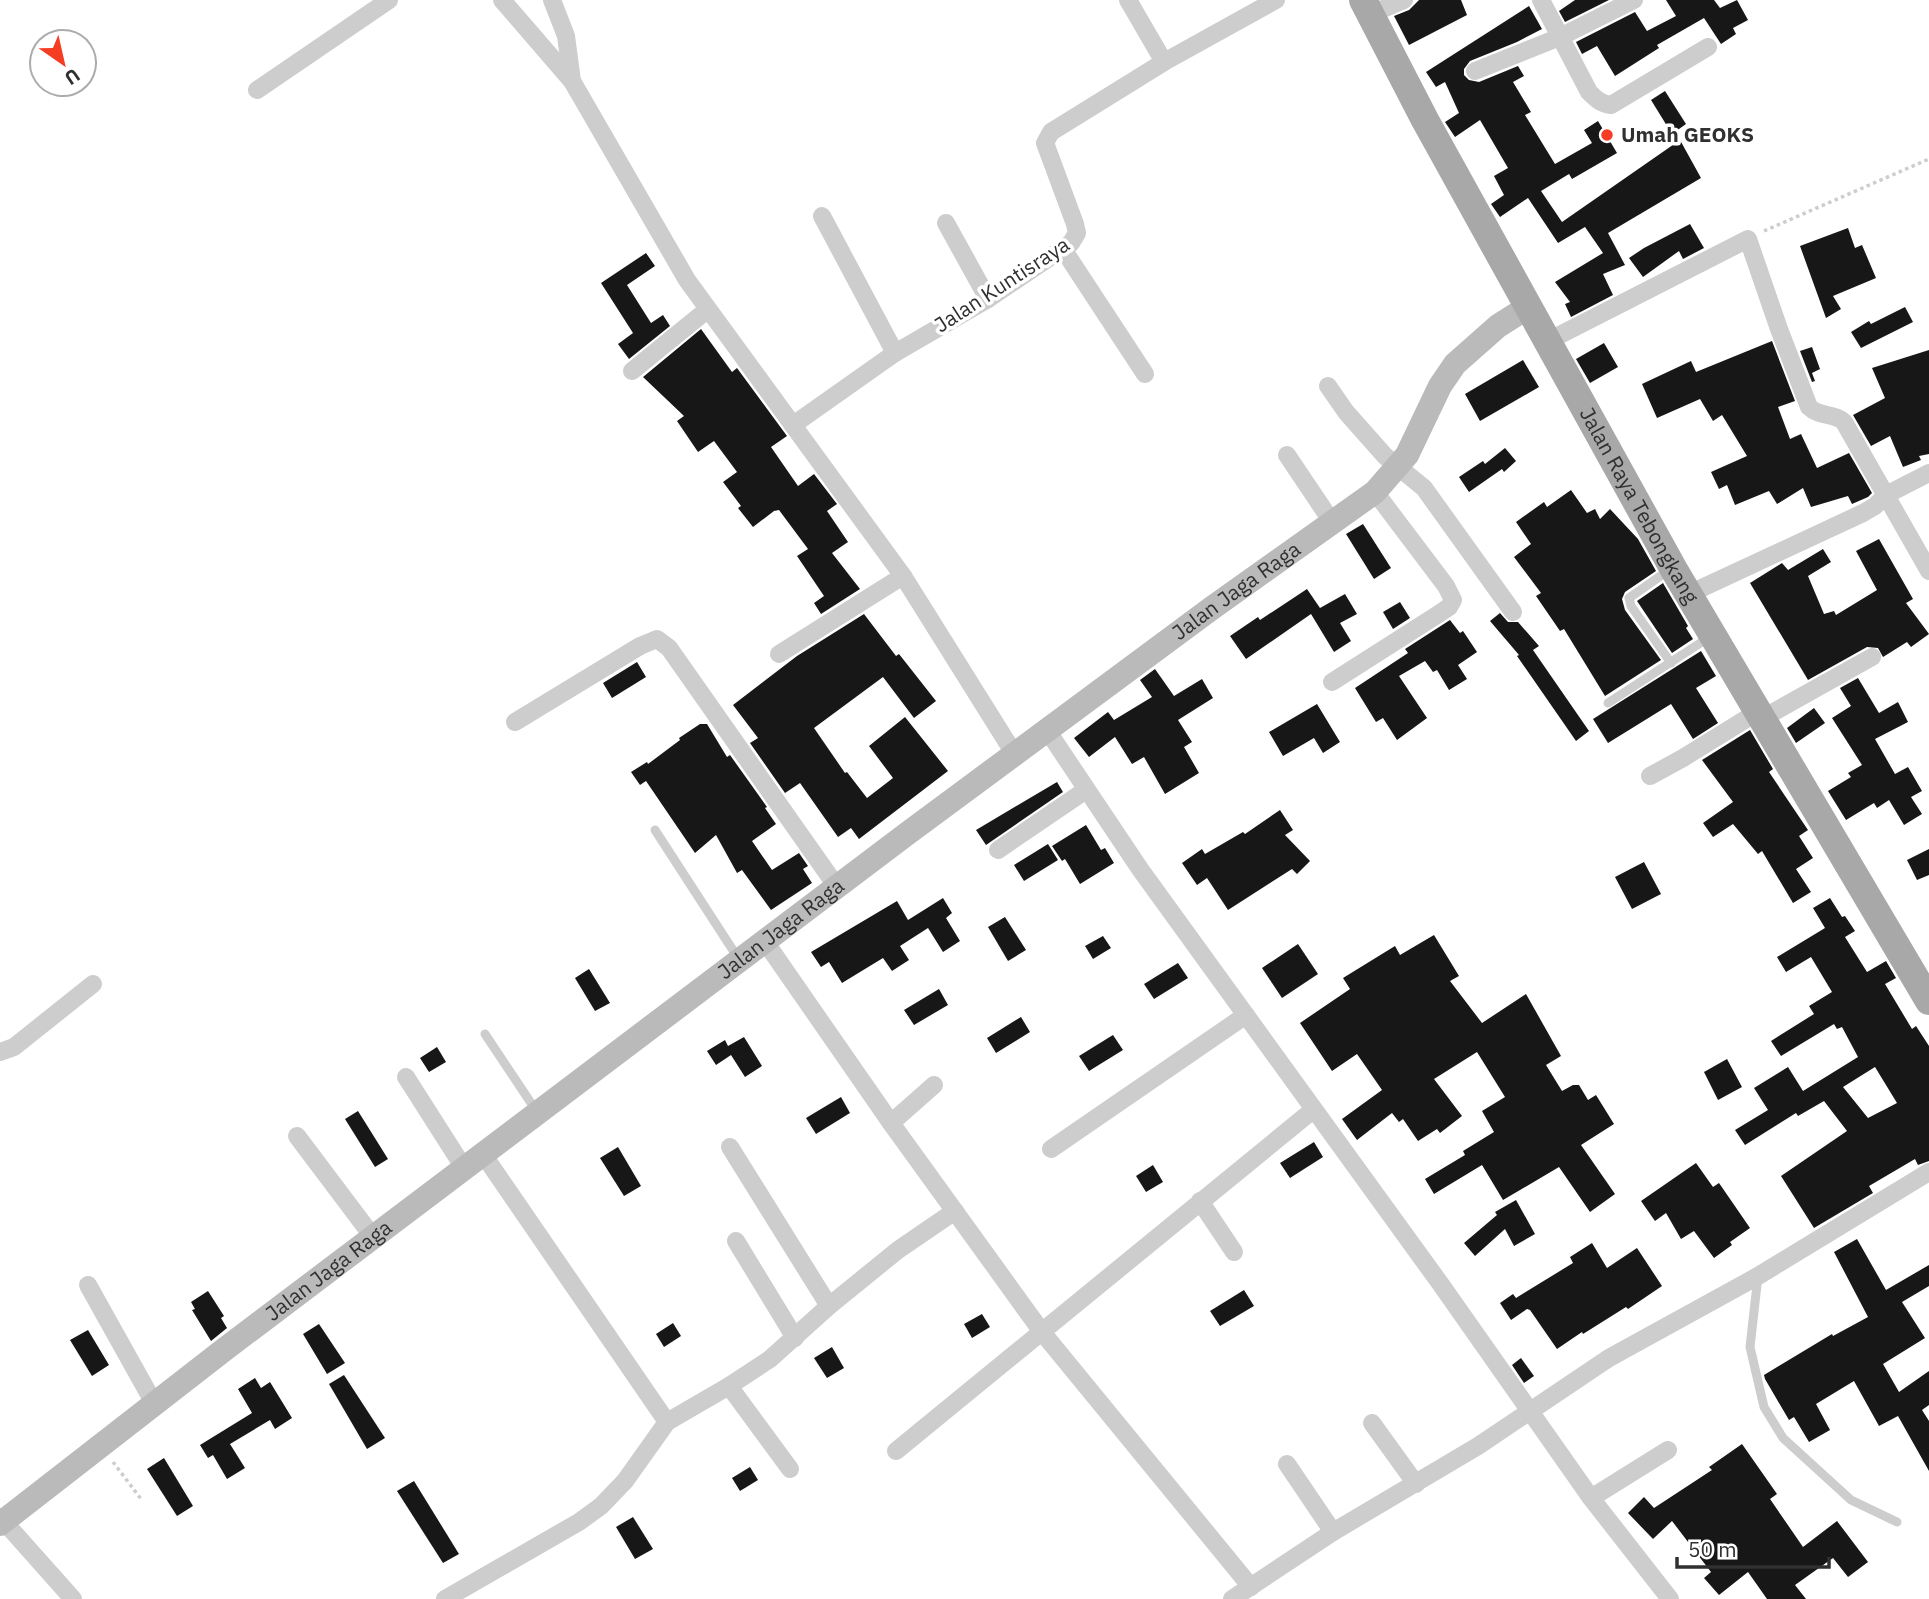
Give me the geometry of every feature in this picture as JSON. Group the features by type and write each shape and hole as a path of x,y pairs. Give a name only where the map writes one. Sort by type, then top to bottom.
{"main road":[{"name":"Jalan Raya Tebongkang","path":"1367,7 1546,342 1673,568 1929,1001"}],"street":[{"path":"257,90 389,0"},
{"path":"502,0 572,81 687,280 903,576 1015,755"},
{"path":"552,0 566,36 572,81"},
{"path":"1128,0 1164,62"},
{"name":"Jalan Kuntisraya","path":"793,425 895,353 988,299 1071,243 1077,233 1045,143 1051,132 1164,62 1276,0"},
{"path":"1367,7 1404,0"},
{"path":"1541,0 1588,92 1598,102 1605,104 1611,105 1708,47"},
{"path":"1475,71 1560,37 1634,0"},
{"path":"822,216 895,353"},
{"path":"946,223 988,299"},
{"path":"1546,342 1748,239 1809,407 1812,411 1839,417 1844,422 1929,571"},
{"path":"1063,249 1145,374"},
{"name":"Jalan Jaga Raga","path":"1,1520 102,1446 225,1349 764,940 1386,481 1412,446 1440,386 1455,364 1498,326 1528,307"},
{"path":"632,371 707,310"},
{"path":"1328,386 1353,421 1385,456 1386,481 1453,600 1449,607 1332,682"},
{"path":"1287,455 1332,522"},
{"path":"1689,594 1863,513 1886,495 1929,473"},
{"path":"1386,481 1423,488 1513,612"},
{"path":"779,654 903,576"},
{"path":"515,722 640,646 657,639 669,648 837,887"},
{"path":"1650,776 1872,657"},
{"path":"1047,730 1140,869 1442,1286 1529,1412 1591,1498 1670,1599"},
{"path":"998,850 1086,790"},
{"path":"764,940 891,1123 1042,1332 1251,1587"},
{"path":"0,1052 14,1047 93,984"},
{"path":"1051,1149 1247,1014"},
{"path":"406,1077 474,1161 667,1422"},
{"path":"891,1123 934,1085"},
{"path":"896,1451 1313,1110"},
{"path":"297,1136 373,1237"},
{"path":"730,1147 829,1306"},
{"path":"1232,1599 1333,1532 1416,1484 1529,1412 1609,1358 1758,1276 1929,1172"},
{"path":"1200,1201 1234,1252"},
{"path":"444,1599 579,1522 601,1506 625,1481 667,1422 770,1359 898,1250 955,1211"},
{"path":"736,1241 794,1338"},
{"path":"88,1285 155,1405"},
{"path":"729,1386 790,1469"},
{"path":"1372,1423 1416,1484"},
{"path":"1591,1498 1668,1450"},
{"path":"1287,1464 1333,1532"},
{"path":"1,1520 73,1599"}],"lane":[{"path":"1671,663 1629,598 1673,568"},
{"path":"1608,703 1712,635"},
{"path":"654,830 739,960"},
{"path":"485,1034 538,1114"},
{"path":"1758,1276 1750,1347 1764,1407 1783,1437 1851,1500 1897,1522"}],"path":[{"path":"1748,239 1929,159"},
{"path":"102,1446 141,1499"}],"building":[{"path":"1419,0 1461,0 1467,15 1409,45 1394,16 1409,10"},
{"path":"1575,0 1609,0 1565,22 1559,11"},
{"path":"1666,0 1714,0 1720,8 1737,0 1748,20 1733,28 1736,34 1721,44 1704,18 1657,45 1659,48 1615,76 1597,46 1582,54 1576,42 1635,12 1647,31 1676,16"},
{"path":"1529,6 1542,29 1470,61 1464,69 1464,75 1469,80 1479,82 1518,66 1524,76 1513,82 1531,112 1525,115 1555,164 1592,143 1584,130 1598,121 1617,153 1572,179 1569,174 1541,191 1562,222 1680,140 1701,178 1608,233 1625,265 1603,274 1613,295 1571,317 1565,304 1570,302 1555,282 1603,253 1585,227 1558,243 1528,198 1500,217 1491,204 1504,195 1494,176 1508,168 1480,120 1455,137 1445,122 1459,113 1445,82 1436,87 1426,72"},
{"path":"1665,91 1686,124 1672,134 1651,100"},
{"path":"1690,224 1704,248 1683,259 1679,251 1643,277 1629,258"},
{"path":"1848,228 1855,248 1862,245 1876,278 1833,296 1841,309 1826,318 1800,246"},
{"path":"646,253 655,266 627,285 651,323 663,315 670,326 629,359 618,344 633,333 601,283"},
{"path":"1905,307 1913,322 1861,348 1851,332 1869,321 1871,324"},
{"path":"701,329 732,372 737,368 787,436 771,447 798,486 814,474 837,504 827,511 848,542 832,553 860,589 821,614 814,603 824,596 797,556 808,549 779,510 753,527 723,482 737,472 714,441 698,452 677,421 684,416 643,377"},
{"path":"1772,341 1795,401 1778,407 1790,439 1801,434 1817,468 1849,453 1872,493 1868,497 1852,504 1848,496 1811,507 1803,488 1777,504 1769,491 1735,505 1727,485 1719,489 1711,472 1747,456 1722,415 1713,421 1700,399 1657,418 1642,384 1691,361 1696,372"},
{"path":"1604,343 1618,367 1590,383 1576,359"},
{"path":"1812,347 1820,369 1812,373 1815,381 1812,382 1800,351"},
{"path":"1929,350 1929,454 1919,456 1921,460 1903,467 1890,436 1871,446 1853,415 1885,398 1872,368"},
{"path":"1523,360 1539,387 1480,421 1465,394"},
{"path":"1505,448 1516,461 1504,472 1502,469 1469,492 1459,477 1483,461 1485,464"},
{"path":"1571,490 1587,513 1595,509 1600,519 1610,509 1638,539 1656,571 1625,592 1622,599 1625,610 1661,660 1605,696 1564,629 1560,631 1536,596 1541,593 1514,557 1531,544 1516,522 1544,502 1547,507"},
{"path":"1363,524 1391,568 1374,579 1346,534"},
{"path":"1879,539 1913,599 1906,603 1929,634 1911,647 1907,642 1883,657 1878,648 1867,647 1808,680 1750,583 1782,563 1788,570 1823,549 1831,562 1808,576 1824,614 1834,611 1836,615 1877,590 1856,551"},
{"path":"1663,583 1693,639 1672,653 1637,601"},
{"path":"1307,589 1320,608 1345,594 1357,614 1340,623 1351,641 1334,652 1311,614 1246,659 1230,636"},
{"path":"1400,602 1410,618 1393,629 1383,612"},
{"path":"1500,613 1508,622 1518,622 1539,646 1533,650 1589,731 1576,741 1517,656 1519,655 1490,621"},
{"path":"864,614 896,656 899,654 936,701 914,718 883,677 814,728 845,773 847,772 867,798 893,778 869,746 905,717 948,771 859,839 851,828 838,837 800,783 785,793 750,743 758,738 733,705 797,656"},
{"path":"1450,620 1460,633 1463,631 1477,652 1458,665 1467,679 1449,690 1437,670 1433,672 1425,661 1399,676 1427,718 1397,740 1383,718 1376,722 1355,688 1408,653 1405,649"},
{"path":"1701,651 1716,676 1696,688 1718,723 1693,739 1671,704 1608,743 1593,719"},
{"path":"637,662 646,677 612,698 603,683"},
{"path":"1155,669 1174,696 1202,679 1213,698 1178,720 1192,742 1184,747 1199,773 1165,794 1144,757 1132,764 1115,737 1089,757 1074,738 1108,712 1114,720 1152,697 1140,680"},
{"path":"1858,678 1879,713 1898,702 1908,722 1875,739 1895,774 1908,767 1922,791 1911,797 1922,814 1904,825 1889,800 1877,808 1874,803 1846,820 1828,791 1851,777 1848,773 1862,765 1832,718 1851,706 1840,688"},
{"path":"1317,704 1340,742 1323,753 1314,738 1283,756 1269,732"},
{"path":"1814,708 1825,723 1796,743 1787,728"},
{"path":"700,724 707,724 727,757 730,755 776,824 752,841 772,870 799,853 808,866 803,869 812,883 771,910 742,870 737,873 716,835 695,853 646,781 640,785 631,772 647,762 648,764"},
{"path":"1750,730 1773,769 1769,772 1808,830 1799,836 1813,858 1796,869 1811,892 1793,903 1762,851 1758,854 1733,824 1713,837 1703,823 1733,802 1702,760"},
{"path":"1057,782 1063,792 986,845 976,830"},
{"path":"1280,810 1293,830 1285,835 1310,861 1297,874 1292,869 1228,910 1207,878 1197,885 1182,863 1202,849 1205,854 1243,832 1245,834"},
{"path":"1086,825 1101,850 1105,848 1114,863 1080,884 1065,859 1062,861 1052,846"},
{"path":"1048,844 1058,860 1024,881 1014,865"},
{"path":"1929,849 1929,875 1917,880 1907,860"},
{"path":"1644,862 1661,894 1632,909 1615,877"},
{"path":"943,898 952,913 946,918 960,941 943,952 928,928 900,946 909,960 892,971 883,958 842,983 829,962 821,967 811,952 897,901 908,920"},
{"path":"1830,898 1855,931 1845,937 1867,972 1886,961 1896,978 1885,984 1912,1029 1916,1026 1929,1046 1929,1161 1918,1165 1915,1159 1869,1186 1873,1193 1814,1228 1781,1176 1847,1131 1824,1101 1798,1116 1796,1113 1745,1145 1735,1130 1768,1110 1754,1088 1788,1067 1803,1091 1858,1057 1842,1027 1837,1029 1834,1024 1781,1056 1771,1041 1814,1014 1809,1006 1832,992 1811,957 1786,972 1777,957 1825,928 1813,908","holes":["1875,1067 1897,1103 1868,1118 1843,1087"]},
{"path":"1005,917 1026,950 1008,961 988,927"},
{"path":"1434,935 1459,976 1450,981 1482,1023 1526,994 1561,1056 1546,1065 1562,1091 1579,1085 1588,1100 1596,1095 1614,1124 1581,1145 1615,1194 1590,1212 1559,1167 1503,1200 1482,1165 1434,1194 1425,1179 1465,1155 1463,1151 1494,1132 1482,1111 1505,1097 1477,1052 1434,1079 1462,1116 1440,1133 1437,1129 1418,1141 1403,1119 1399,1122 1392,1113 1357,1140 1342,1119 1382,1090 1357,1054 1332,1071 1300,1023 1350,989 1343,978 1395,946 1400,955"},
{"path":"1103,936 1111,948 1093,959 1085,946"},
{"path":"1298,944 1318,974 1282,998 1262,968"},
{"path":"1178,963 1188,978 1154,999 1144,984"},
{"path":"589,969 610,1003 595,1011 575,978"},
{"path":"939,989 948,1005 914,1025 904,1010"},
{"path":"1021,1017 1030,1032 996,1053 987,1038"},
{"path":"1113,1035 1123,1050 1089,1071 1079,1056"},
{"path":"744,1037 762,1066 745,1077 731,1055 716,1065 707,1051 725,1040 728,1046"},
{"path":"437,1047 446,1062 429,1072 420,1058"},
{"path":"1727,1059 1742,1087 1718,1100 1704,1072"},
{"path":"841,1097 850,1113 816,1134 806,1118"},
{"path":"358,1111 388,1159 375,1167 345,1119"},
{"path":"1314,1142 1323,1157 1290,1178 1280,1163"},
{"path":"618,1147 641,1186 624,1196 600,1158"},
{"path":"1696,1163 1713,1187 1719,1183 1750,1228 1714,1258 1694,1231 1681,1239 1666,1213 1655,1221 1641,1201"},
{"path":"1153,1165 1163,1182 1146,1192 1136,1176"},
{"path":"1516,1200 1535,1234 1514,1246 1505,1229 1475,1256 1464,1243 1497,1215 1495,1212"},
{"path":"1857,1239 1886,1290 1929,1265 1929,1286 1902,1302 1925,1338 1883,1364 1899,1392 1929,1371 1929,1405 1922,1410 1929,1421 1929,1471 1898,1416 1879,1426 1854,1381 1816,1404 1830,1430 1809,1442 1794,1417 1789,1420 1765,1379 1764,1375 1832,1334 1833,1336 1868,1317 1834,1252"},
{"path":"1592,1243 1607,1268 1637,1248 1662,1286 1628,1309 1626,1307 1557,1349 1530,1310 1527,1309 1511,1320 1500,1303 1513,1294 1516,1298 1573,1263 1570,1257"},
{"path":"1244,1290 1254,1306 1220,1326 1210,1311"},
{"path":"208,1291 224,1316 221,1318 227,1328 211,1341 192,1310 195,1309 191,1302"},
{"path":"982,1314 990,1327 972,1338 964,1324"},
{"path":"673,1323 681,1336 664,1347 656,1334"},
{"path":"319,1324 345,1363 327,1374 303,1334"},
{"path":"88,1330 109,1365 92,1376 70,1340"},
{"path":"832,1347 844,1368 827,1378 814,1358"},
{"path":"1521,1358 1534,1376 1524,1383 1512,1365"},
{"path":"344,1375 385,1438 367,1449 329,1384"},
{"path":"255,1378 261,1388 270,1382 292,1418 275,1429 270,1420 230,1444 245,1468 227,1479 213,1455 208,1458 200,1445 252,1413 238,1389"},
{"path":"1742,1444 1777,1494 1770,1499 1803,1547 1837,1521 1868,1562 1848,1577 1833,1558 1795,1585 1806,1599 1767,1599 1748,1572 1719,1595 1704,1578 1711,1572 1672,1521 1653,1539 1628,1513 1644,1497 1654,1508 1712,1470 1709,1467"},
{"path":"164,1458 193,1506 177,1516 147,1469"},
{"path":"750,1467 758,1480 740,1491 732,1478"},
{"path":"414,1481 459,1554 443,1563 397,1491"},
{"path":"633,1517 653,1549 635,1559 616,1527"}],"place":[{"name":"Umah GEOKS","path":"1607,135"}]}
